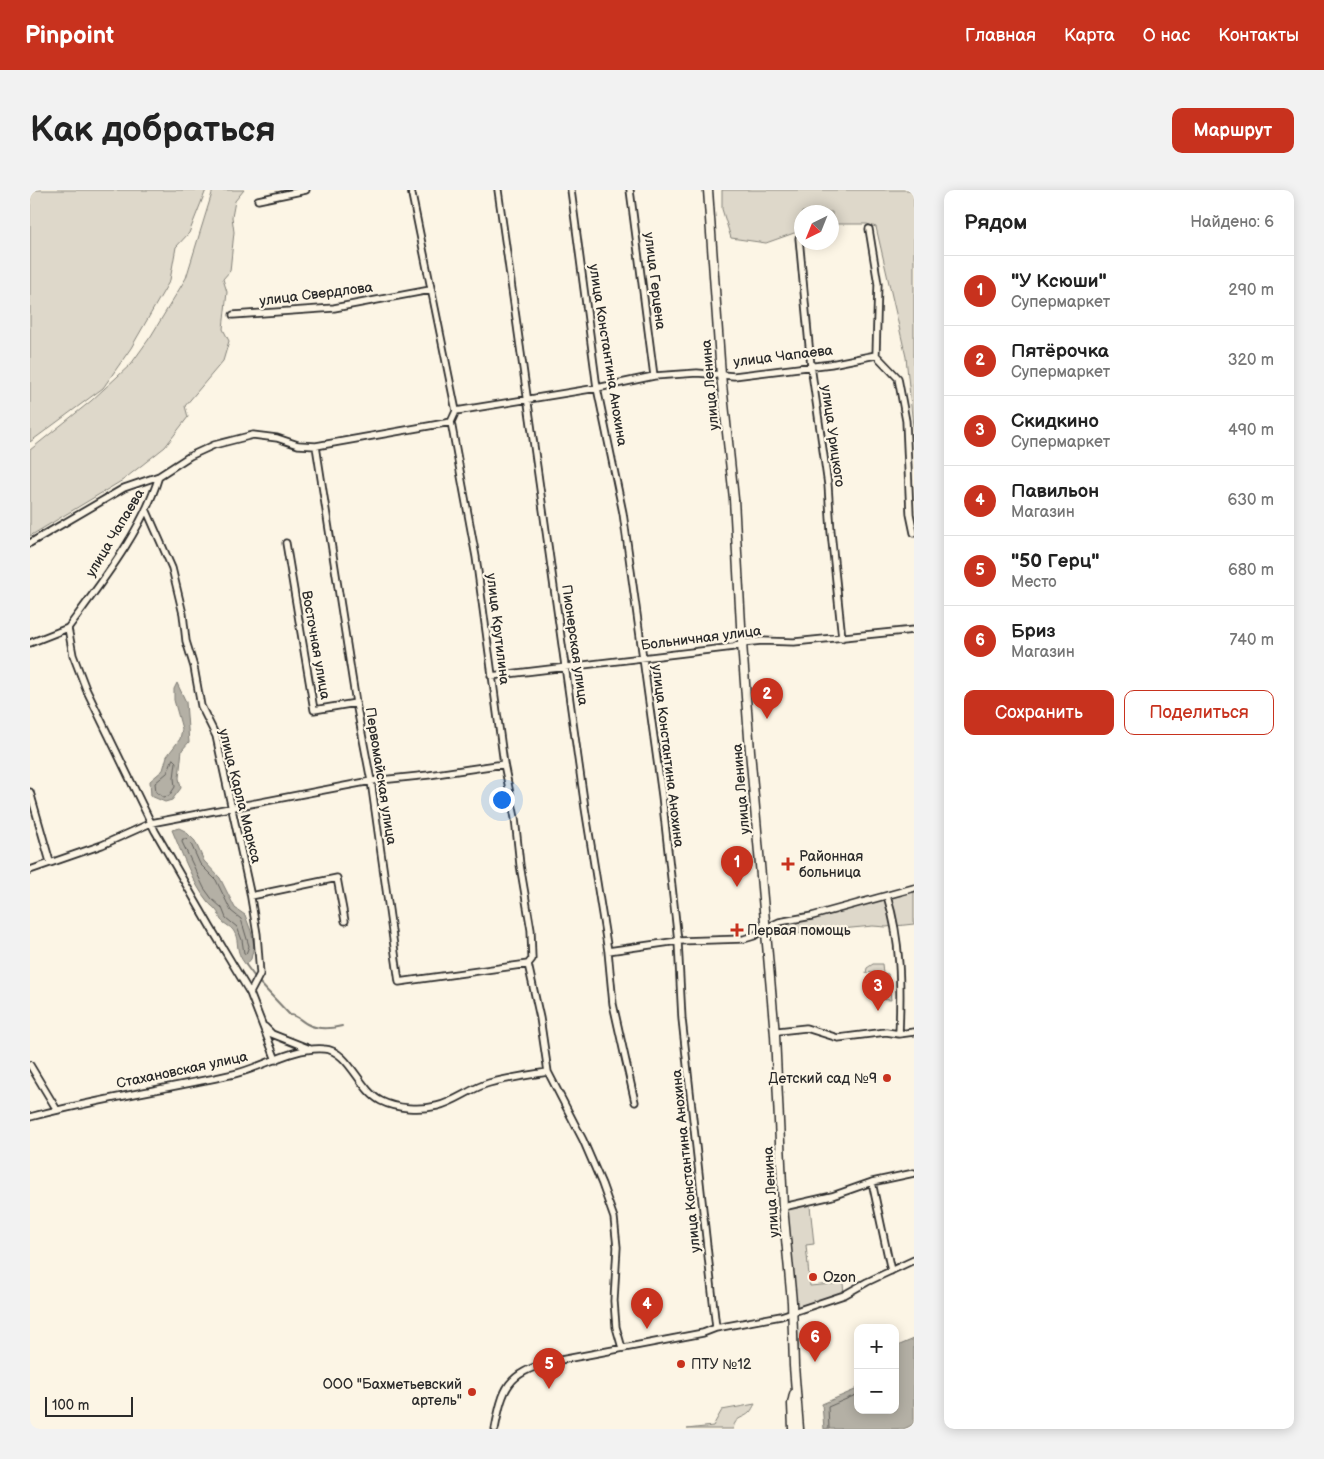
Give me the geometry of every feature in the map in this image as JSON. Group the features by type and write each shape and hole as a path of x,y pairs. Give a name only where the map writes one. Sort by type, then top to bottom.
{"main road":[{"name":"улица Ленина","path":"708,190 720,375 734,498 742,643 774,1035 783,1207 792,1302 791,1314 799,1429"},
{"name":"улица Ленина","path":"793,1429 792,1404 796,1385"}],"street":[{"path":"258,200 306,190"},
{"path":"30,543 124,488 159,476 190,456 214,445 253,435 316,446 451,422 456,411 410,190"},
{"name":"Пионерская улица","path":"498,190 565,667 608,951 613,1004 635,1102"},
{"name":"улица Константина Анохина","path":"571,190 598,388 623,513 662,796 678,941 682,1019 716,1328"},
{"name":"улица Герцена","path":"630,190 654,376"},
{"path":"869,229 878,284 876,355 898,378 906,420 910,514 914,533"},
{"name":"улица Урицкого","path":"800,250 811,366 828,485 842,638"},
{"name":"улица Свердлова","path":"233,316 334,308 430,290"},
{"name":"улица Чапаева","path":"456,411 598,388 654,376 697,373 734,376 831,364 876,355"},
{"name":"улица Крутилина","path":"451,422 476,557 491,676 504,764 515,818 520,865 531,930 532,958 528,964 540,1018 548,1072 583,1140 614,1218 617,1247 614,1301 616,1327 622,1348"},
{"name":"Первомайская улица","path":"316,446 356,703 371,781 399,982 528,964"},
{"name":"улица Чапаева","path":"68,628 113,565 152,498 159,476"},
{"name":"улица Карла Маркса","path":"146,509 172,568 201,706 216,736 251,896 258,934 260,974 250,993"},
{"name":"Восточная улица","path":"286,543 314,710 356,703"},
{"path":"30,643 68,628 72,655 86,689 151,823 250,993 276,1060"},
{"name":"Больничная улица","path":"491,676 734,648 742,643 794,642 914,630"},
{"path":"30,870 102,845 151,823 371,781 504,764"},
{"path":"30,792 50,862"},
{"path":"251,896 337,878 345,921"},
{"path":"608,951 678,941 744,939 754,936 764,928 779,922 812,916 914,888"},
{"path":"887,896 893,916 898,962 900,990 899,1034"},
{"path":"262,1025 272,1034 312,1050"},
{"path":"774,1035 778,1032 806,1028 838,1038 886,1032 899,1034 914,1032"},
{"name":"Стахановская улица","path":"30,1116 234,1074 256,1068 298,1050 326,1048 338,1053 372,1096 391,1105 407,1108 437,1106 487,1084 548,1072"},
{"path":"30,1065 57,1110"},
{"path":"783,1207 832,1196 872,1182 914,1173"},
{"path":"872,1182 891,1271"},
{"path":"495,1429 500,1400 512,1379 530,1368 791,1314 844,1295 914,1260"}],"shaded area":[{"path":"30,190 206,190 189,233 176,247 170,280 131,348 103,388 30,442"},
{"path":"213,190 244,190 235,201 232,217 234,232 230,271 223,279 227,292 223,329 229,341 223,361 185,406 188,417 165,447 123,480 30,536 30,450 91,401 131,364 151,336 186,278"},
{"path":"722,190 914,190 914,436 906,357 876,227 867,224 839,224 839,205 794,205 794,233 766,243 731,238 722,209"},
{"path":"914,888 914,924 787,934 779,922"},
{"path":"873,964 882,964 883,973 888,974 891,1000 877,999 875,972 866,973 867,968"},
{"path":"807,1202 810,1206 814,1244 806,1245 810,1286 843,1283 844,1295 791,1313 783,1207"},
{"path":"755,1404 748,1414 736,1422 733,1429 687,1429 713,1426 722,1410"}],"water":[{"path":"177,683 186,702 189,742 182,750 179,778 181,788 172,800 165,802 151,796 150,781 163,770 167,756 180,739 182,729 174,700 174,689"},
{"path":"179,828 195,841 204,861 220,878 235,908 245,915 254,946 251,959 246,965 238,950 237,938 233,930 221,920 217,911 203,895 192,877 172,830"},
{"path":"914,1339 914,1424 904,1429 824,1429 822,1404 854,1390 854,1414 899,1414 899,1345"}],"waterway":[{"path":"246,965 257,980 290,1015 315,1027 329,1028 342,1026"}],"place":[{"name":"Пятёрочка","path":"767,719"},
{"name":"Районная больница","path":"788,864"},
{"name":"\"У Ксюши\"","path":"737,887"},
{"name":"Первая помощь","path":"737,930"},
{"name":"Скидкино","path":"878,1011"},
{"name":"Детский сад №9","path":"887,1078"},
{"name":"Ozon","path":"813,1277"},
{"name":"Павильон","path":"647,1329"},
{"name":"Бриз","path":"815,1362"},
{"name":"ПТУ №12","path":"681,1364"},
{"name":"\"50 Герц\"","path":"549,1389"},
{"name":"ООО \"Бахметьевский артель\"","path":"472,1392"}]}
